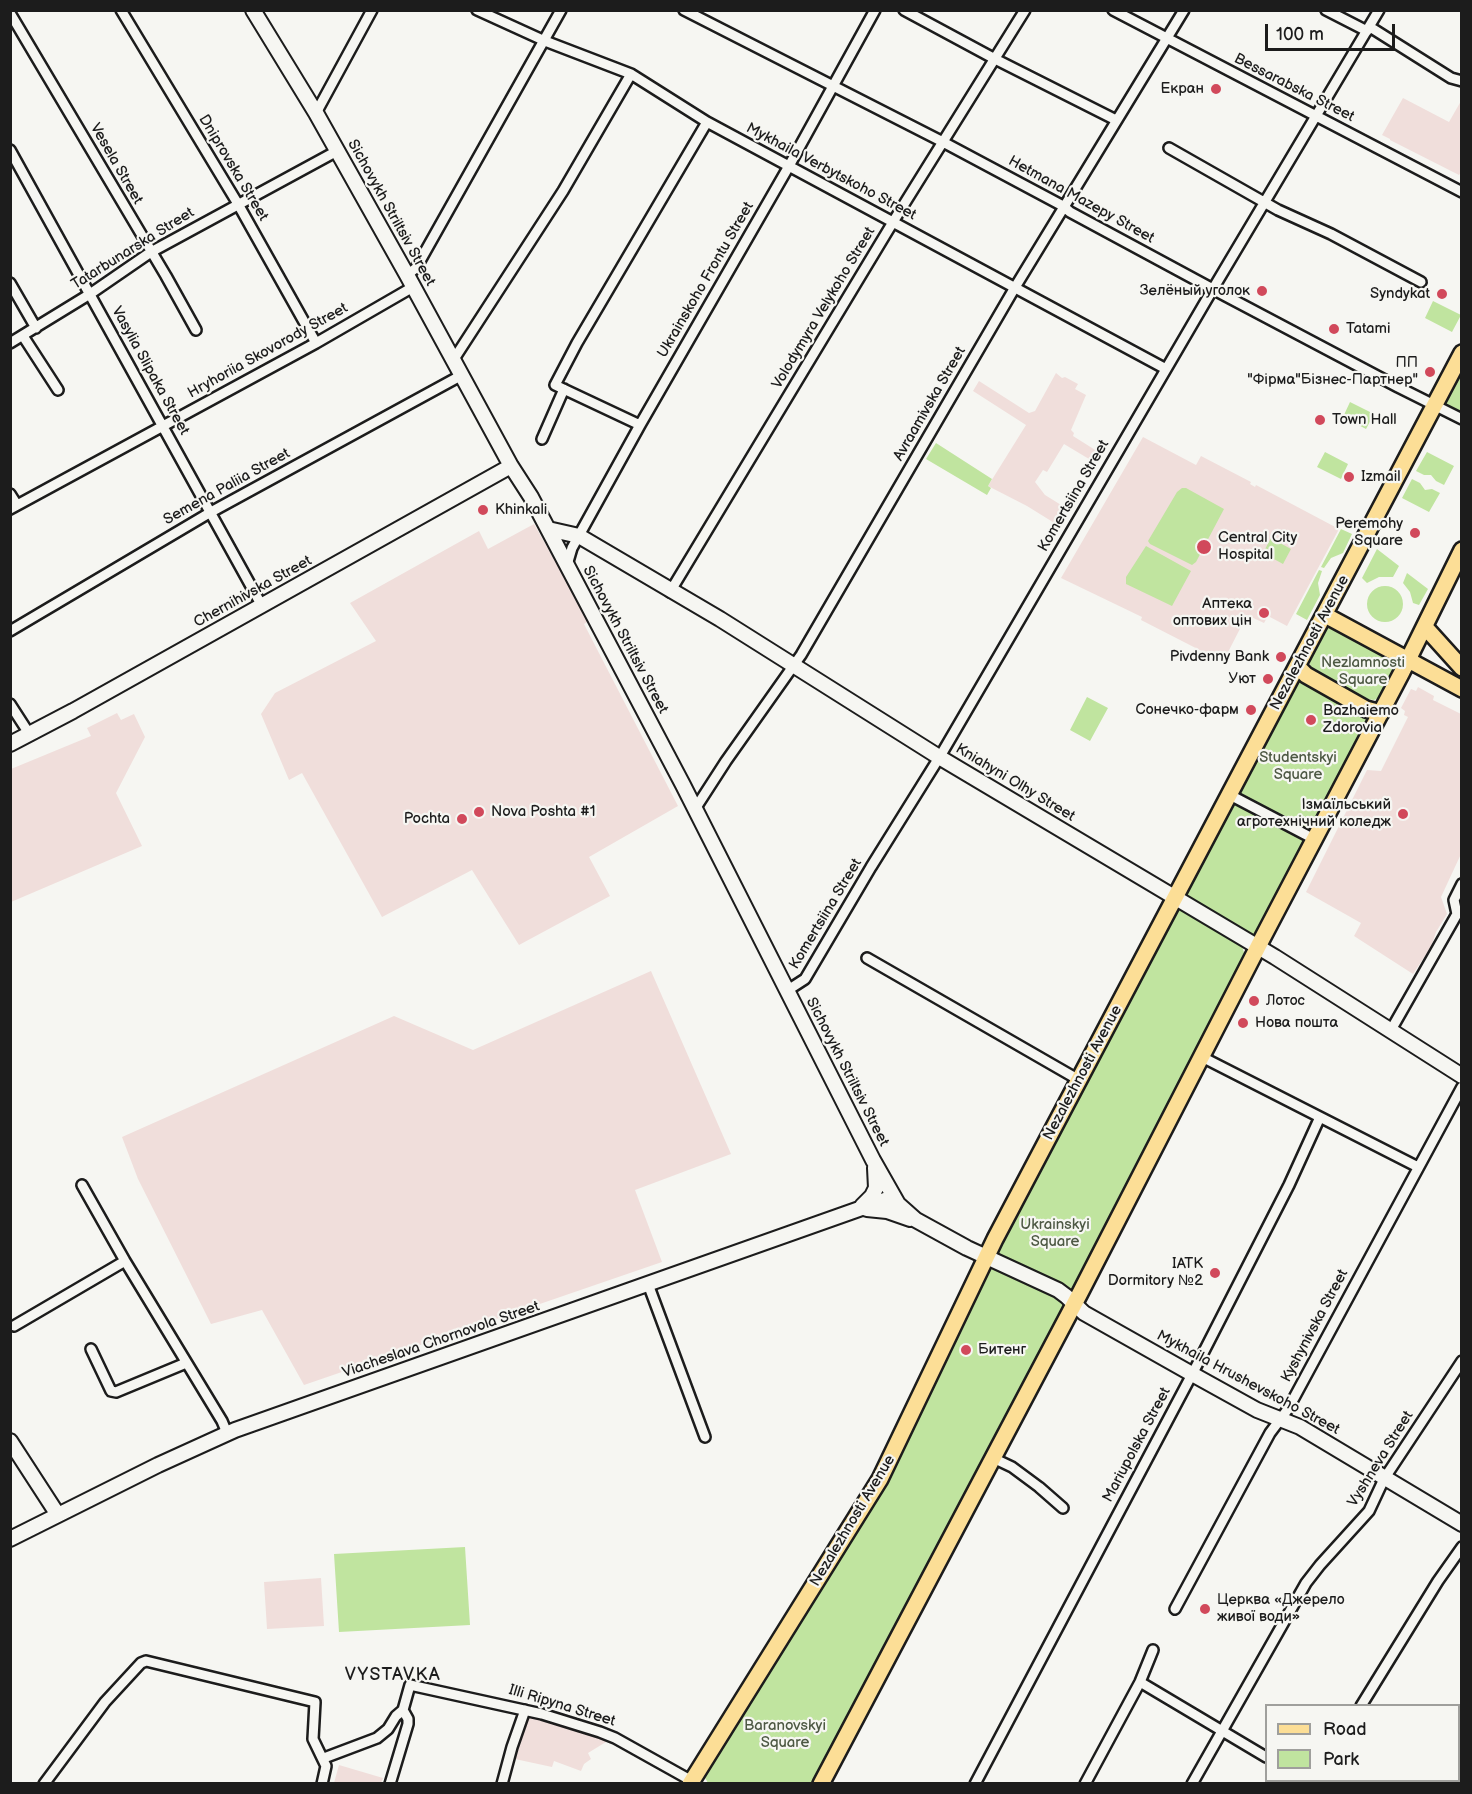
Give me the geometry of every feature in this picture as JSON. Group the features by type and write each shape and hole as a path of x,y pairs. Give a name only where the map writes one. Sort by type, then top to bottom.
{"main road":[{"name":"Nezalezhnosti Avenue","path":"692,1783 880,1479 986,1258 1461,353"},
{"path":"821,1784 1074,1305 1381,713 1461,550"},
{"path":"1325,615 1461,689"},
{"path":"1425,627 1461,668"},
{"path":"1298,667 1306,675 1356,703 1381,713"}],"street":[{"name":"Dniprovska Street","path":"121,10 238,204 316,343"},
{"name":"Sichovykh Striltsiv Street","path":"253,10 316,113 454,359 511,466 531,497 695,809 893,1197 903,1210 923,1224 986,1258"},
{"path":"316,113 372,10"},
{"name":"Mykhaila Verbytskoho Street","path":"477,10 544,41 631,74 707,122 1166,369"},
{"name":"Hryhoriia Skovorody Street","path":"14,507 316,343 410,281 561,10"},
{"name":"Hetmana Mazepy Street","path":"684,10 943,142 1212,290 1461,419"},
{"name":"Ukrainskoho Frontu Street","path":"567,565 572,548 640,425 789,166 875,10"},
{"path":"904,10 994,59 1116,120"},
{"name":"Volodymyra Velykoho Street","path":"670,592 893,222 1025,10"},
{"name":"Bessarabska Street","path":"1113,10 1461,192"},
{"name":"Avraamivska Street","path":"695,809 794,665 1063,206 1184,10"},
{"path":"1326,10 1368,29 1451,78 1461,81"},
{"name":"Komertsiina Street","path":"788,990 805,979 939,757 1379,10"},
{"name":"Vesela Street","path":"10,13 196,330"},
{"path":"454,359 563,191 631,74"},
{"path":"640,425 555,385 577,343 707,122"},
{"path":"1169,148 1264,202 1331,234 1421,282"},
{"name":"Vasylia Slipaka Street","path":"10,150 262,606"},
{"name":"Tatarbunarska Street","path":"10,343 90,294 151,252 337,151"},
{"path":"10,283 36,328"},
{"path":"23,336 58,390"},
{"name":"Semena Paliia Street","path":"10,631 211,512 462,375"},
{"path":"542,439 564,389"},
{"name":"Chernihivska Street","path":"10,744 30,735 511,466"},
{"path":"10,494 14,507"},
{"path":"531,497 545,513 579,536"},
{"name":"Kniahyni Olhy Street","path":"548,529 579,536 670,592 720,619 939,757 1258,948 1461,1076"},
{"path":"10,704 30,735"},
{"path":"1230,795 1314,839"},
{"path":"1391,1030 1459,915 1454,900 1461,884"},
{"path":"867,958 1079,1080"},
{"path":"1202,1057 1418,1167"},
{"name":"Kyshynivska Street","path":"1175,1609 1270,1433 1288,1409 1461,1086"},
{"name":"Mariupolska Street","path":"975,1784 1192,1374 1284,1195 1320,1117"},
{"path":"856,1210 869,1200 876,1188 873,1160"},
{"path":"82,1185 222,1421 226,1433"},
{"name":"Viacheslava Chornovola Street","path":"10,1539 226,1433 893,1197"},
{"path":"856,1210 887,1211 923,1224"},
{"name":"Mykhaila Hrushevskoho Street","path":"986,1258 1058,1290 1084,1313 1257,1410 1281,1418 1310,1432 1461,1524"},
{"path":"14,1326 125,1261"},
{"path":"648,1284 705,1437"},
{"path":"91,1349 111,1391 116,1392 186,1363"},
{"name":"Vyshneva Street","path":"1192,1784 1306,1583 1320,1564 1369,1511 1384,1479 1461,1361"},
{"path":"10,1441 58,1515"},
{"path":"993,1458 1012,1467 1063,1508"},
{"path":"1364,1704 1461,1547"},
{"path":"1085,1784 1140,1682 1153,1650"},
{"path":"44,1784 105,1702 141,1663 149,1661 315,1702 313,1738 326,1766 322,1784"},
{"path":"1140,1682 1265,1756"},
{"name":"Illi Ripyna Street","path":"403,1710 410,1684 525,1710 609,1735 692,1783"},
{"path":"324,1758 377,1738 388,1729 403,1710 408,1724 390,1784"},
{"path":"502,1784 525,1710"}],"shaded area":[{"path":"1403,98 1449,122 1461,101 1461,172 1459,175 1382,135"},
{"path":"1056,373 1078,384 1075,389 1086,395 1071,430 1074,433 1073,436 1100,453 1094,462 1064,444 1047,472 1043,470 1035,482 1045,495 1066,508 1056,524 988,486 1026,425 973,391 979,381 1029,413 1035,411"},
{"name":"Central City Hospital","path":"1143,437 1196,465 1201,456 1251,482 1250,484 1255,487 1256,485 1339,529 1287,626 1268,616 1264,623 1247,615 1223,662 1141,620 1142,617 1061,578"},
{"path":"534,524 589,621 584,624 678,806 589,857 610,896 519,945 472,870 382,917 302,773 289,780 261,714 275,693 376,641 350,603 479,531 488,549"},
{"name":"Ізмаїльський агротехнічний коледж","path":"1418,687 1434,696 1433,700 1461,714 1461,854 1441,897 1447,914 1436,932 1431,947 1413,974 1354,936 1361,923 1306,892 1367,770 1381,771 1408,717 1404,715 1405,711 1401,708 1411,689 1416,691"},
{"path":"117,713 121,720 134,714 145,737 116,793 142,846 11,902 11,769 91,736 87,728"},
{"path":"651,971 731,1154 635,1190 662,1262 304,1385 262,1310 211,1324 138,1179 122,1137 394,1016 473,1050"},
{"path":"321,1578 324,1626 267,1629 264,1582"},
{"path":"526,1714 612,1741 588,1753 591,1759 584,1764 581,1771 554,1761 552,1767 515,1759"},
{"path":"339,1765 383,1778 381,1783 334,1783"}],"green space":[{"path":"1433,301 1461,315 1452,332 1425,318"},
{"path":"1461,371 1461,414 1448,407 1446,403"},
{"path":"1350,402 1374,414 1366,429 1343,417"},
{"path":"936,443 992,479 987,495 926,459"},
{"path":"1325,452 1348,464 1341,479 1317,467"},
{"path":"1427,452 1454,466 1444,485 1431,475 1424,475 1416,471"},
{"path":"1412,479 1420,483 1425,490 1432,489 1440,493 1429,512 1402,498"},
{"path":"1182,488 1224,509 1196,562 1192,565 1148,541 1177,492"},
{"path":"1341,529 1352,534 1343,553 1331,558 1324,568 1321,567"},
{"path":"1271,538 1291,549 1283,564 1263,553"},
{"path":"1146,546 1191,571 1172,606 1126,584 1126,577"},
{"path":"1377,549 1399,566 1393,577 1379,577 1367,583 1362,578"},
{"path":"1319,570 1322,571 1318,583 1320,595 1307,620 1296,614"},
{"path":"1407,573 1428,589 1419,605 1413,603 1410,592 1403,583"},
{"path":"1385,586 1398,591 1403,604 1398,617 1385,622 1372,617 1367,604 1372,591"},
{"name":"Nezlamnosti Square","path":"1334,629 1397,663 1381,697 1374,700 1365,699 1311,668 1310,655 1324,630"},
{"name":"Studentskyi Square","path":"1300,679 1367,716 1369,721 1310,830 1241,796 1239,792"},
{"path":"1087,697 1108,708 1090,741 1070,730"},
{"name":"Studentskyi Square","path":"1241,805 1302,837 1305,841 1256,934 1251,936 1185,896 1184,893 1231,806"},
{"name":"Ukrainskyi Square","path":"1179,907 1236,941 1242,946 1245,956 1074,1289 1067,1289 1000,1257 997,1250 1176,908"},
{"name":"Baranovskyi Square","path":"997,1268 1062,1298 1065,1307 929,1569 813,1783 708,1783 704,1776 705,1772 864,1518 988,1270"},
{"path":"465,1547 470,1625 339,1632 334,1554"}],"place":[{"name":"Екран","path":"1216,89"},
{"name":"Зелёный уголок","path":"1262,291"},
{"name":"Syndykat","path":"1442,294"},
{"name":"Tatami","path":"1334,329"},
{"name":"ПП \"Фірма\"Бізнес-Партнер\"","path":"1430,372"},
{"name":"Town Hall","path":"1320,420"},
{"name":"Izmail","path":"1349,477"},
{"name":"Khinkali","path":"483,510"},
{"name":"Peremohy Square","path":"1415,533"},
{"name":"Central City Hospital","path":"1204,547"},
{"name":"Аптека оптових цін","path":"1264,613"},
{"name":"Pivdenny Bank","path":"1281,657"},
{"name":"Уют","path":"1268,679"},
{"name":"Сонечко-фарм","path":"1251,710"},
{"name":"Bazhaiemo Zdorovia","path":"1311,720"},
{"name":"Nova Poshta #1","path":"479,812"},
{"name":"Ізмаїльський агротехнічний коледж","path":"1403,814"},
{"name":"Pochta","path":"462,819"},
{"name":"Лотос","path":"1254,1001"},
{"name":"Нова пошта","path":"1243,1023"},
{"name":"IATK Dormitory №2","path":"1215,1273"},
{"name":"Битенг","path":"966,1350"},
{"name":"Церква «Джерело живої води»","path":"1205,1609"}],"district":[{"name":"VYSTAVKA","path":"393,1675"}]}
